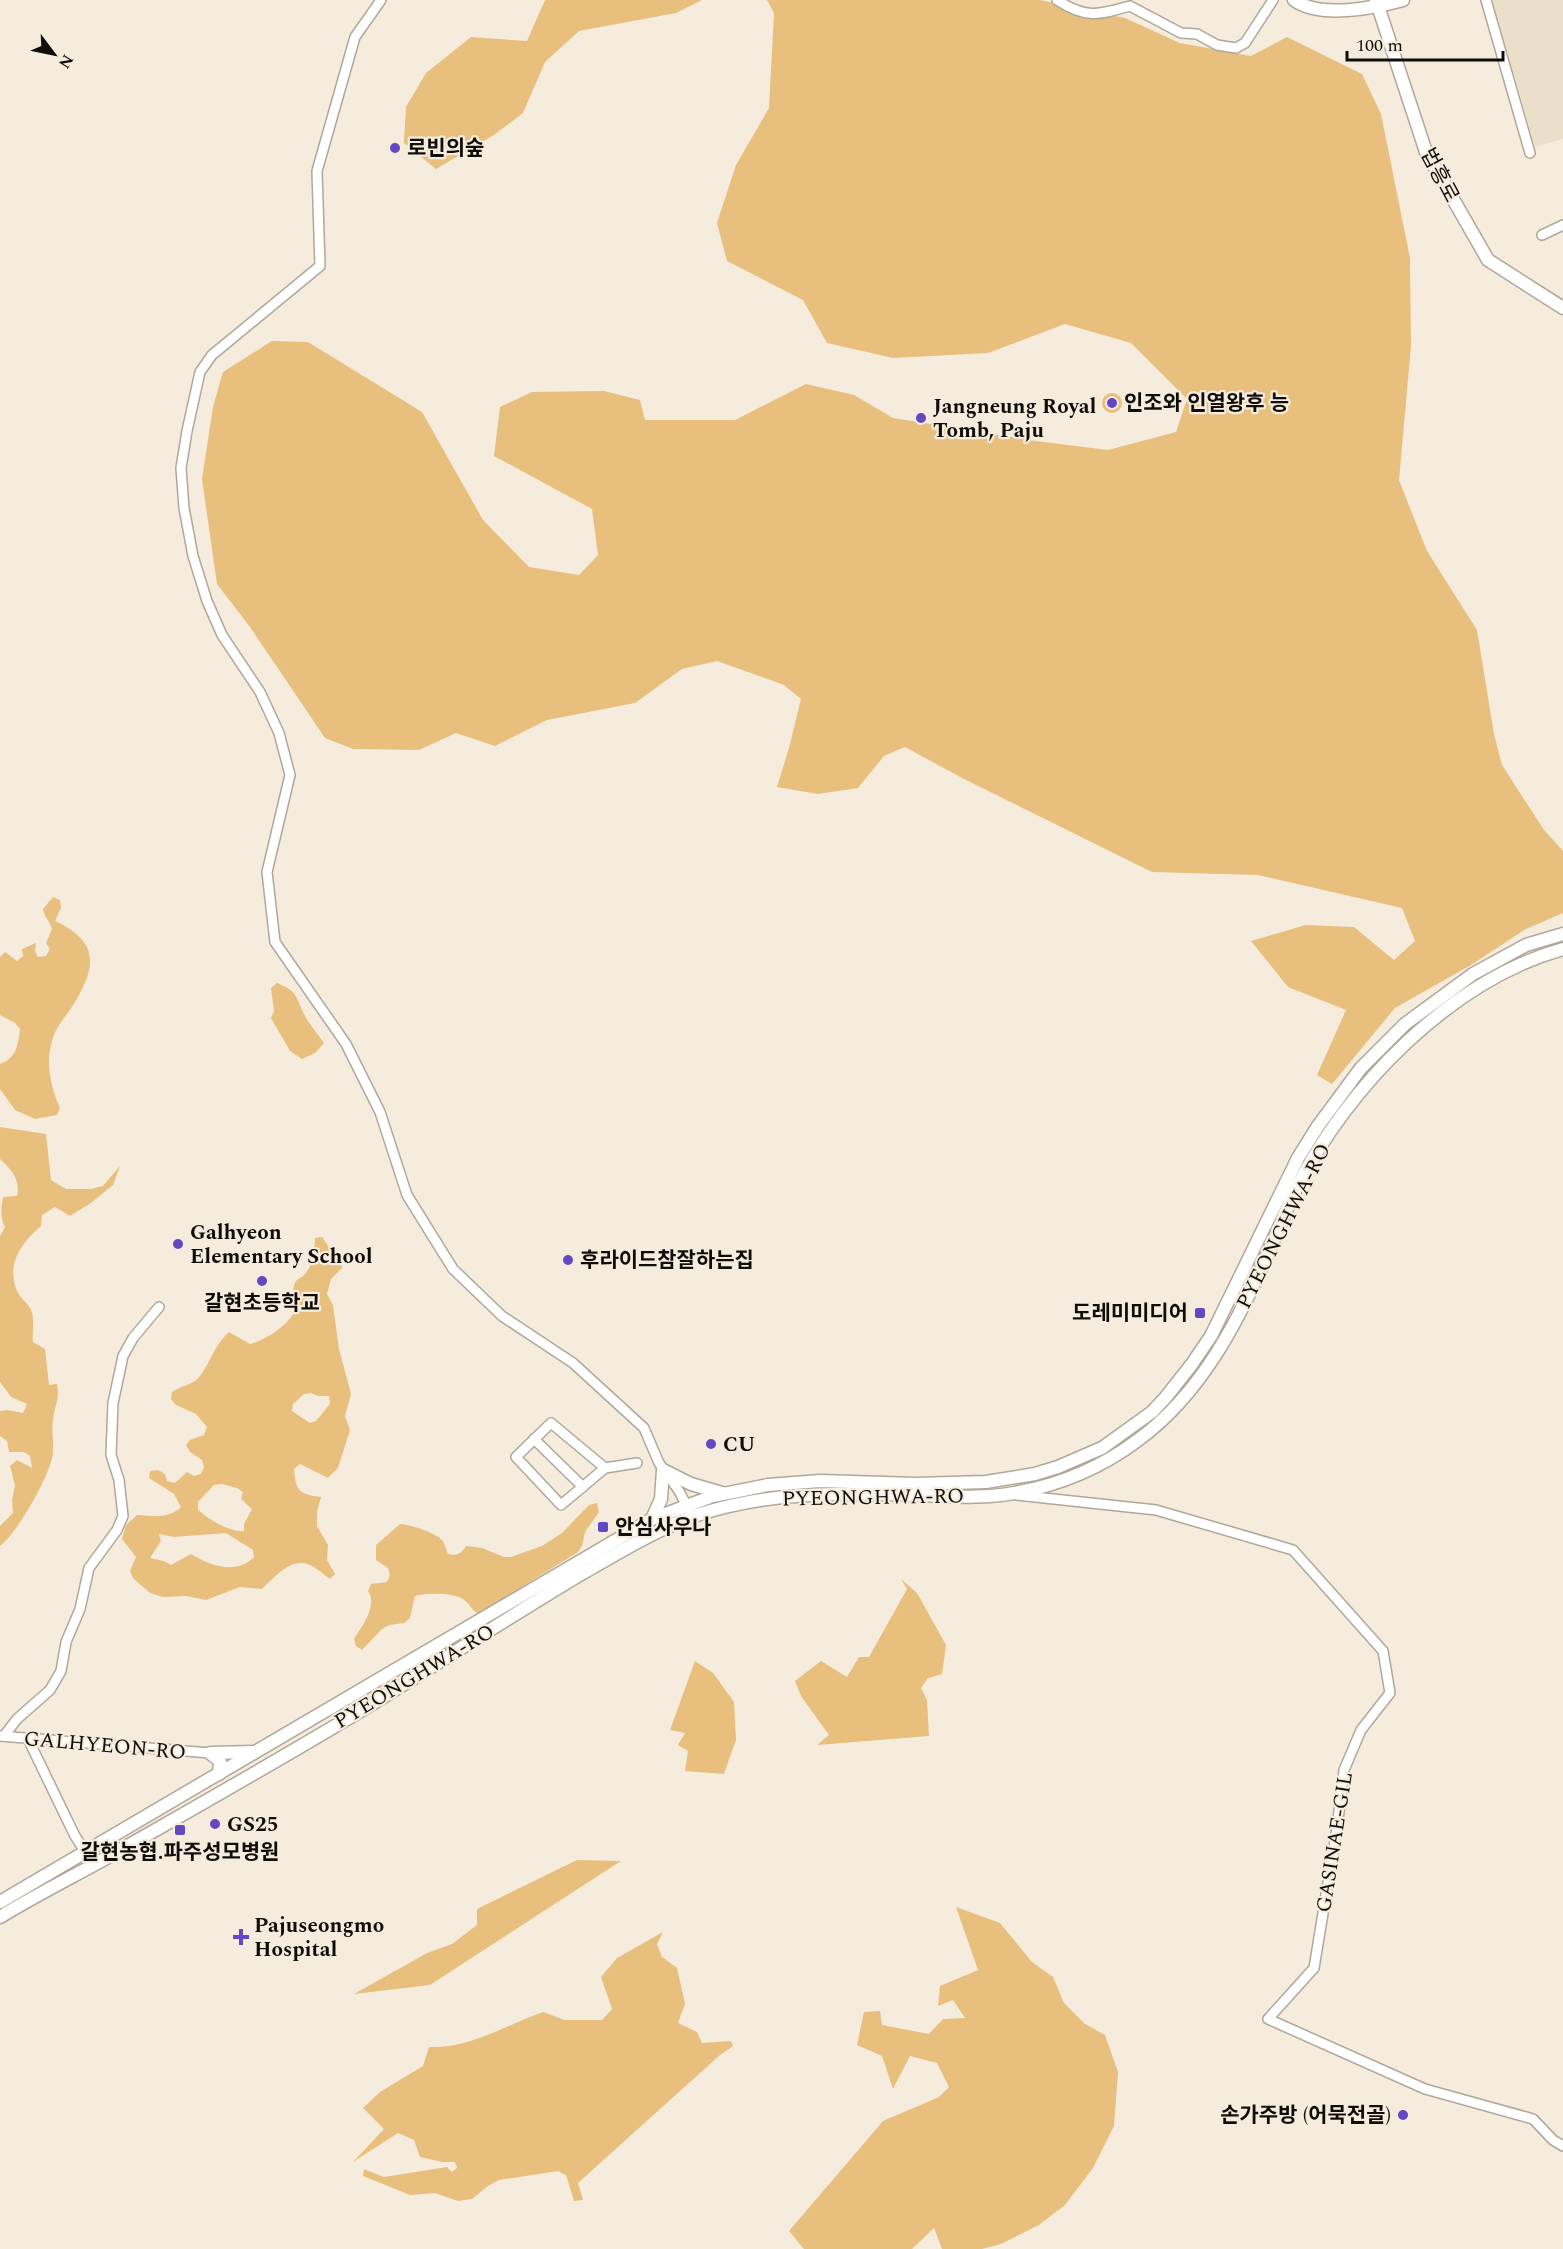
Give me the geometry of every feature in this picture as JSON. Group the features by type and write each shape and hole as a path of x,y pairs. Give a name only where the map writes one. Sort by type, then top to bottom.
{"main road":[{"path":"1294,0 1300,4 1331,11 1403,0"},
{"name":"법흥로","path":"1377,4 1426,152 1488,260 1563,308"},
{"name":"PYEONGHWA-RO","path":"0,1917 360,1711 436,1662 690,1511 723,1494 794,1482 916,1484 986,1482 1035,1474 1058,1467 1082,1458 1110,1442 1152,1412 1167,1397 1192,1364 1211,1335 1298,1158 1360,1068 1405,1024 1473,974 1526,945 1563,934"},
{"name":"PYEONGHWA-RO","path":"0,1902 652,1519 690,1511 816,1493 967,1496 1011,1494 1082,1474 1113,1457 1141,1438 1170,1413 1199,1380 1229,1333 1266,1258 1296,1189 1345,1110 1376,1072 1438,1016 1472,993 1513,968 1542,955 1563,949"},
{"path":"652,1519 662,1498 663,1470 692,1484 723,1494"},
{"path":"210,1753 258,1752"},
{"path":"210,1753 220,1761 219,1774"}],"street":[{"path":"381,0 355,37 317,171 320,266 212,355 200,372 181,468 186,518 193,556 207,601 222,634 260,692 279,733 290,775 267,872 275,942 346,1044 380,1112 407,1195 453,1269 502,1316 573,1363 644,1428 663,1470 679,1491 690,1511"},
{"path":"1057,0 1090,15 1103,14 1129,3 1180,33 1197,34 1217,45 1236,48 1245,43 1273,0"},
{"path":"1486,0 1530,153"},
{"path":"1542,235 1563,225"},
{"path":"2,1736 17,1719 50,1690 61,1671 66,1642 80,1609 89,1569 117,1530 123,1516 119,1480 111,1455 113,1404 123,1356 133,1338 159,1307"},
{"path":"605,1468 550,1423 516,1457 561,1505 605,1468 637,1463"},
{"path":"534,1439 583,1487"},
{"name":"GASINAE-GIL","path":"1011,1494 1156,1510 1293,1550 1383,1651 1390,1693 1361,1730 1344,1770 1314,1968 1268,2019 1425,2089 1533,2119 1553,2140 1563,2146"},
{"name":"GALHYEON-RO","path":"2,1736 210,1753"},
{"path":"28,1739 75,1836 94,1865"}],"shaded area":[{"path":"545,0 702,0 676,13 579,31 545,62 523,113 494,135 436,169 404,143 406,107 426,73 471,37 527,41"},
{"path":"767,0 1040,0 1125,18 1180,43 1251,56 1287,37 1362,74 1381,114 1410,258 1411,346 1399,480 1427,551 1477,630 1494,734 1502,765 1544,830 1563,851 1563,913 1526,929 1471,965 1395,1008 1332,1084 1317,1075 1346,1010 1288,987 1251,941 1306,925 1354,927 1394,960 1415,941 1402,908 1258,875 1152,872 964,779 905,747 884,756 858,788 818,794 777,787 801,699 784,685 717,661 682,669 635,703 547,720 495,746 456,733 419,750 353,749 325,738 250,627 217,584 202,479 213,407 223,372 272,341 308,342 422,412 483,520 529,567 579,575 598,555 592,509 494,456 500,407 532,392 604,391 640,400 645,420 735,420 806,384 854,395 893,418 1036,441 1108,450 1176,432 1187,399 1131,343 1065,324 988,353 893,358 827,343 803,300 727,261 717,223 736,165 769,108 774,13"},
{"path":"1492,0 1563,0 1563,139 1535,147"},
{"name":"인조와 인열왕후 능","path":"1108,393 1116,393 1122,399 1122,407 1116,413 1108,413 1102,407 1102,399"},
{"path":"53,897 60,900 61,908 55,921 79,936 86,945 90,965 82,988 56,1030 50,1050 50,1075 60,1108 57,1115 35,1119 15,1110 0,1089 0,1064 13,1054 20,1029 15,1023 0,1015 0,957 5,952 17,961 23,956 22,949 36,943 35,951 38,957 46,956 50,949 46,943 52,929 43,909"},
{"path":"277,983 295,995 306,1018 324,1043 315,1053 302,1059 290,1051 271,1018 274,1011 271,988"},
{"path":"0,1127 46,1134 51,1180 66,1189 91,1189 103,1186 120,1166 113,1185 91,1203 70,1216 55,1207 42,1215 41,1226 27,1240 14,1263 13,1272 17,1291 32,1313 33,1342 45,1349 49,1385 57,1384 58,1396 53,1426 53,1453 49,1468 23,1518 0,1546 0,1526 13,1513 12,1500 15,1485 10,1466 17,1460 32,1468 30,1456 24,1452 9,1452 7,1441 0,1436 0,1411 23,1413 27,1404 11,1397 0,1382 0,1236 5,1227 2,1205 3,1197 17,1196 18,1185 14,1175 0,1159"},
{"path":"322,1237 335,1256 342,1261 342,1268 331,1279 327,1294 333,1305 339,1349 351,1394 345,1416 350,1430 338,1468 328,1478 300,1464 294,1469 296,1483 300,1490 308,1495 321,1497 317,1511 317,1526 328,1545 327,1560 335,1574 330,1579 310,1565 296,1563 277,1574 262,1589 240,1587 206,1600 186,1596 163,1597 150,1593 133,1578 130,1571 136,1557 122,1539 126,1525 137,1515 166,1515 181,1507 174,1494 149,1478 150,1471 158,1470 165,1474 167,1481 175,1483 187,1472 194,1476 201,1474 204,1467 202,1460 190,1452 186,1445 190,1440 204,1435 207,1427 196,1414 176,1405 171,1399 172,1392 197,1379 219,1343 229,1332 250,1344 268,1336 288,1321 294,1311 295,1283 310,1266 315,1238","holes":["311,1393 318,1396 329,1396 330,1404 316,1421 310,1423 292,1411 293,1404 304,1394","222,1484 243,1492 241,1499 252,1509 244,1524 244,1531 233,1530 219,1524 198,1509 198,1502 214,1485","226,1533 253,1550 254,1557 247,1563 232,1567 215,1565 191,1554 171,1565 150,1558 161,1541 159,1534 174,1537"]},
{"path":"597,1503 599,1512 585,1532 578,1552 478,1614 460,1597 447,1594 415,1596 410,1618 404,1623 389,1625 382,1629 362,1650 356,1646 354,1639 370,1609 371,1597 368,1591 371,1584 387,1582 390,1575 388,1568 376,1560 376,1545 400,1524 422,1529 439,1537 448,1554 458,1554 466,1546 482,1548 504,1557 511,1557 542,1546 562,1533 589,1505"},
{"path":"901,1579 917,1593 946,1645 942,1674 928,1678 921,1688 927,1700 929,1736 817,1745 829,1735 801,1696 795,1681 821,1661 847,1677 859,1657 869,1657 907,1589"},
{"path":"695,1661 713,1673 734,1702 736,1740 724,1774 685,1771 688,1751 678,1745 685,1733 670,1730"},
{"path":"577,1860 621,1861 430,1985 354,1994 427,1953 452,1944 477,1925 477,1909"},
{"path":"956,1907 1000,1923 1032,1962 1053,1977 1064,2003 1085,2024 1105,2035 1118,2072 1114,2126 1093,2168 1065,2205 1039,2225 1001,2244 982,2249 942,2249 934,2228 912,2249 804,2249 789,2231 883,2121 939,2097 949,2087 937,2063 910,2056 893,2089 882,2056 857,2045 864,2012 880,2011 882,2025 929,2034 943,2019 965,2018 953,2000 938,2006 940,1986 978,1970"},
{"path":"663,1932 657,1944 662,1957 677,1968 685,2004 678,2023 697,2032 702,2043 731,2041 733,2046 720,2055 578,2183 583,2200 574,2201 566,2175 558,2171 499,2180 472,2199 458,2201 435,2193 410,2195 363,2176 364,2169 384,2177 447,2167 452,2172 457,2168 455,2162 442,2162 420,2157 414,2140 398,2133 353,2162 384,2129 363,2108 380,2092 423,2066 429,2047 444,2047 473,2040 543,2012 565,2020 602,2020 612,2009 601,1977 617,1958"}],"place":[{"name":"로빈의숲","path":"395,148"},
{"name":"인조와 인열왕후 능","path":"1112,403"},
{"name":"Jangneung Royal Tomb, Paju","path":"921,418"},
{"name":"Galhyeon Elementary School","path":"178,1244"},
{"name":"후라이드참잘하는집","path":"568,1260"},
{"name":"갈현초등학교","path":"262,1281"},
{"name":"도레미미디어","path":"1200,1313"},
{"name":"CU","path":"711,1444"},
{"name":"안심사우나","path":"603,1527"},
{"name":"GS25","path":"215,1824"},
{"name":"갈현농협.파주성모병원","path":"180,1830"},
{"name":"Pajuseongmo Hospital","path":"241,1937"},
{"name":"손가주방 (어묵전골)","path":"1403,2115"}]}
